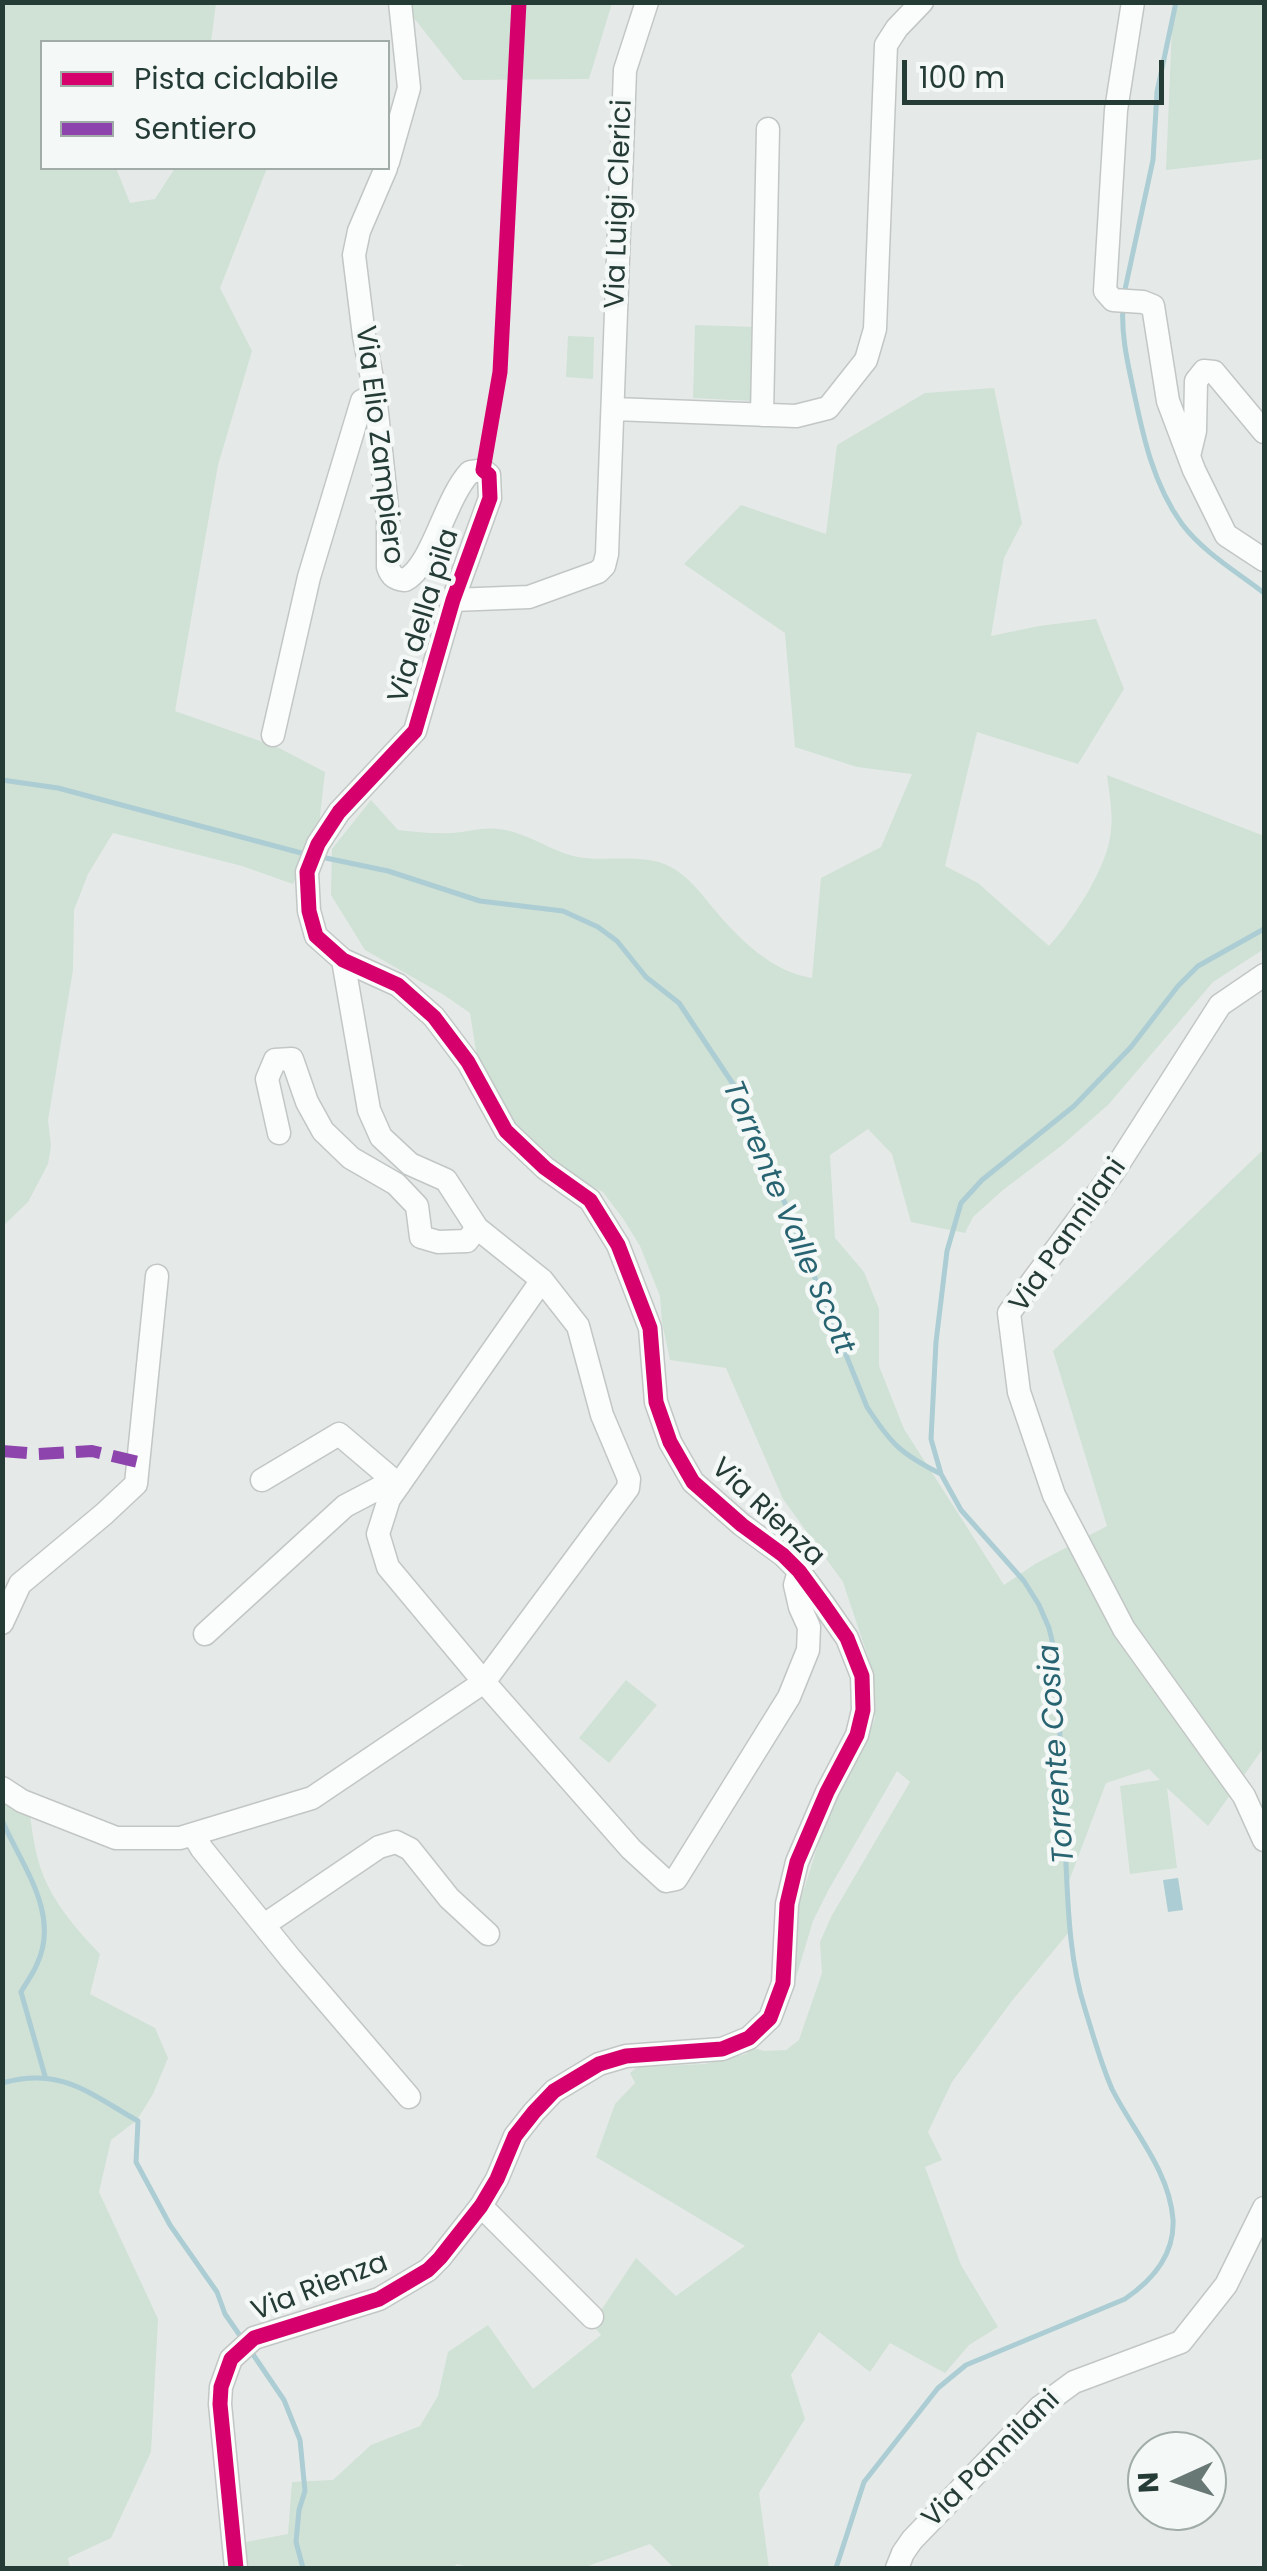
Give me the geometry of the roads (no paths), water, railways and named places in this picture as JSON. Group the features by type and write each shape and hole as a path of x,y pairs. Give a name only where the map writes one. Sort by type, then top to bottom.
{"street":[{"name":"Via Elio Zampiero","path":"390,154 409,88 400,2"},
{"name":"Via Luigi Clerici","path":"453,600 529,597 579,581 604,566 614,408 625,70 647,2"},
{"path":"614,408 796,416 828,408 852,381 866,360 876,328 886,46 896,28 922,2"},
{"path":"1133,2 1116,110 1105,291 1114,300 1153,306 1168,401 1189,456 1226,535 1264,560"},
{"path":"762,415 768,130"},
{"name":"Via Elio Zampiero","path":"385,170 359,231 354,255 375,394 390,574 405,580 420,568 464,479 470,472 483,470"},
{"path":"1189,456 1195,432 1196,381 1204,372 1214,372 1264,432"},
{"path":"274,734 309,577 362,401 375,394"},
{"name":"Via della pila","path":"306,872 318,844 340,812 415,732 453,600 490,498 489,475 483,470"},
{"name":"Via Rienza","path":"236,2568 220,2404 220,2387 231,2360 254,2338 379,2299 428,2270 482,2206 515,2136 554,2091 572,2079 599,2064 626,2056 722,2048 748,2038 770,2018 783,1982 788,1904 798,1862 857,1734 864,1710 862,1676 847,1638 799,1570 693,1482 670,1442 656,1402 650,1328 618,1245 590,1200 544,1168 506,1131 468,1062 434,1017 398,986 343,960 316,936 308,911 306,872"},
{"path":"2,1788 22,1801 116,1838 180,1838 312,1798 484,1682 628,1488 629,1478 602,1415 578,1326 542,1280 477,1228 446,1180 410,1164 380,1137 369,1110 343,960"},
{"name":"Via Pannilani","path":"1264,976 1220,1005 1112,1174 1009,1313 1019,1392 1054,1495 1124,1629 1244,1796 1264,1840"},
{"path":"280,1133 267,1079 275,1060 292,1059 307,1102 323,1132 350,1158 396,1184 417,1206 421,1237 438,1242 467,1241 477,1228"},
{"path":"2,1623 20,1584 136,1484 158,1276"},
{"path":"542,1280 388,1499 378,1534 388,1567 484,1682 666,1881 676,1879 788,1697 808,1650 809,1628 794,1585 799,1570"},
{"path":"262,1480 335,1424 398,1485"},
{"path":"205,1634 345,1506 386,1486 398,1485"},
{"path":"193,1834 264,1925 409,2096"},
{"path":"264,1925 380,1846 396,1842 410,1849 449,1898 488,1934"},
{"path":"482,2206 592,2317"},
{"name":"Via Pannilani","path":"897,2568 912,2540 1040,2407 1074,2382 1180,2342 1226,2284 1264,2208"}],"water":[{"path":"1178,1878 1183,1910 1168,1912 1163,1880"}],"waterway":[{"name":"Torrente Cosia","path":"1124,294 1153,160 1157,92 1176,2"},
{"name":"Torrente Cosia","path":"1123,305 1125,347 1137,406 1150,459 1164,493 1182,524 1200,544 1264,593"},
{"name":"Torrente Valle Scott","path":"2,780 58,788 305,854"},
{"name":"Torrente Valle Scott","path":"321,857 388,871 480,901 563,911 598,927 617,941 646,977 679,1003 743,1099 867,1407 898,1447 941,1474"},
{"name":"Torrente Cosia","path":"836,2568 864,2482 938,2388 966,2365 1125,2299 1153,2275 1170,2244 1173,2219 1165,2184 1108,2079 1075,1969 1068,1906 1057,1661 1049,1628 1024,1581 961,1510 941,1474 931,1439 936,1342 947,1251 961,1203 982,1180 1074,1106 1131,1047 1198,966 1264,929"},
{"path":"2,1820 41,1908 43,1945 21,1992 45,2076"},
{"path":"2,2083 58,2080 138,2121 136,2162 170,2225 217,2292 225,2314 243,2340"},
{"path":"250,2350 284,2400 300,2440 305,2491 296,2542 303,2568"}]}
